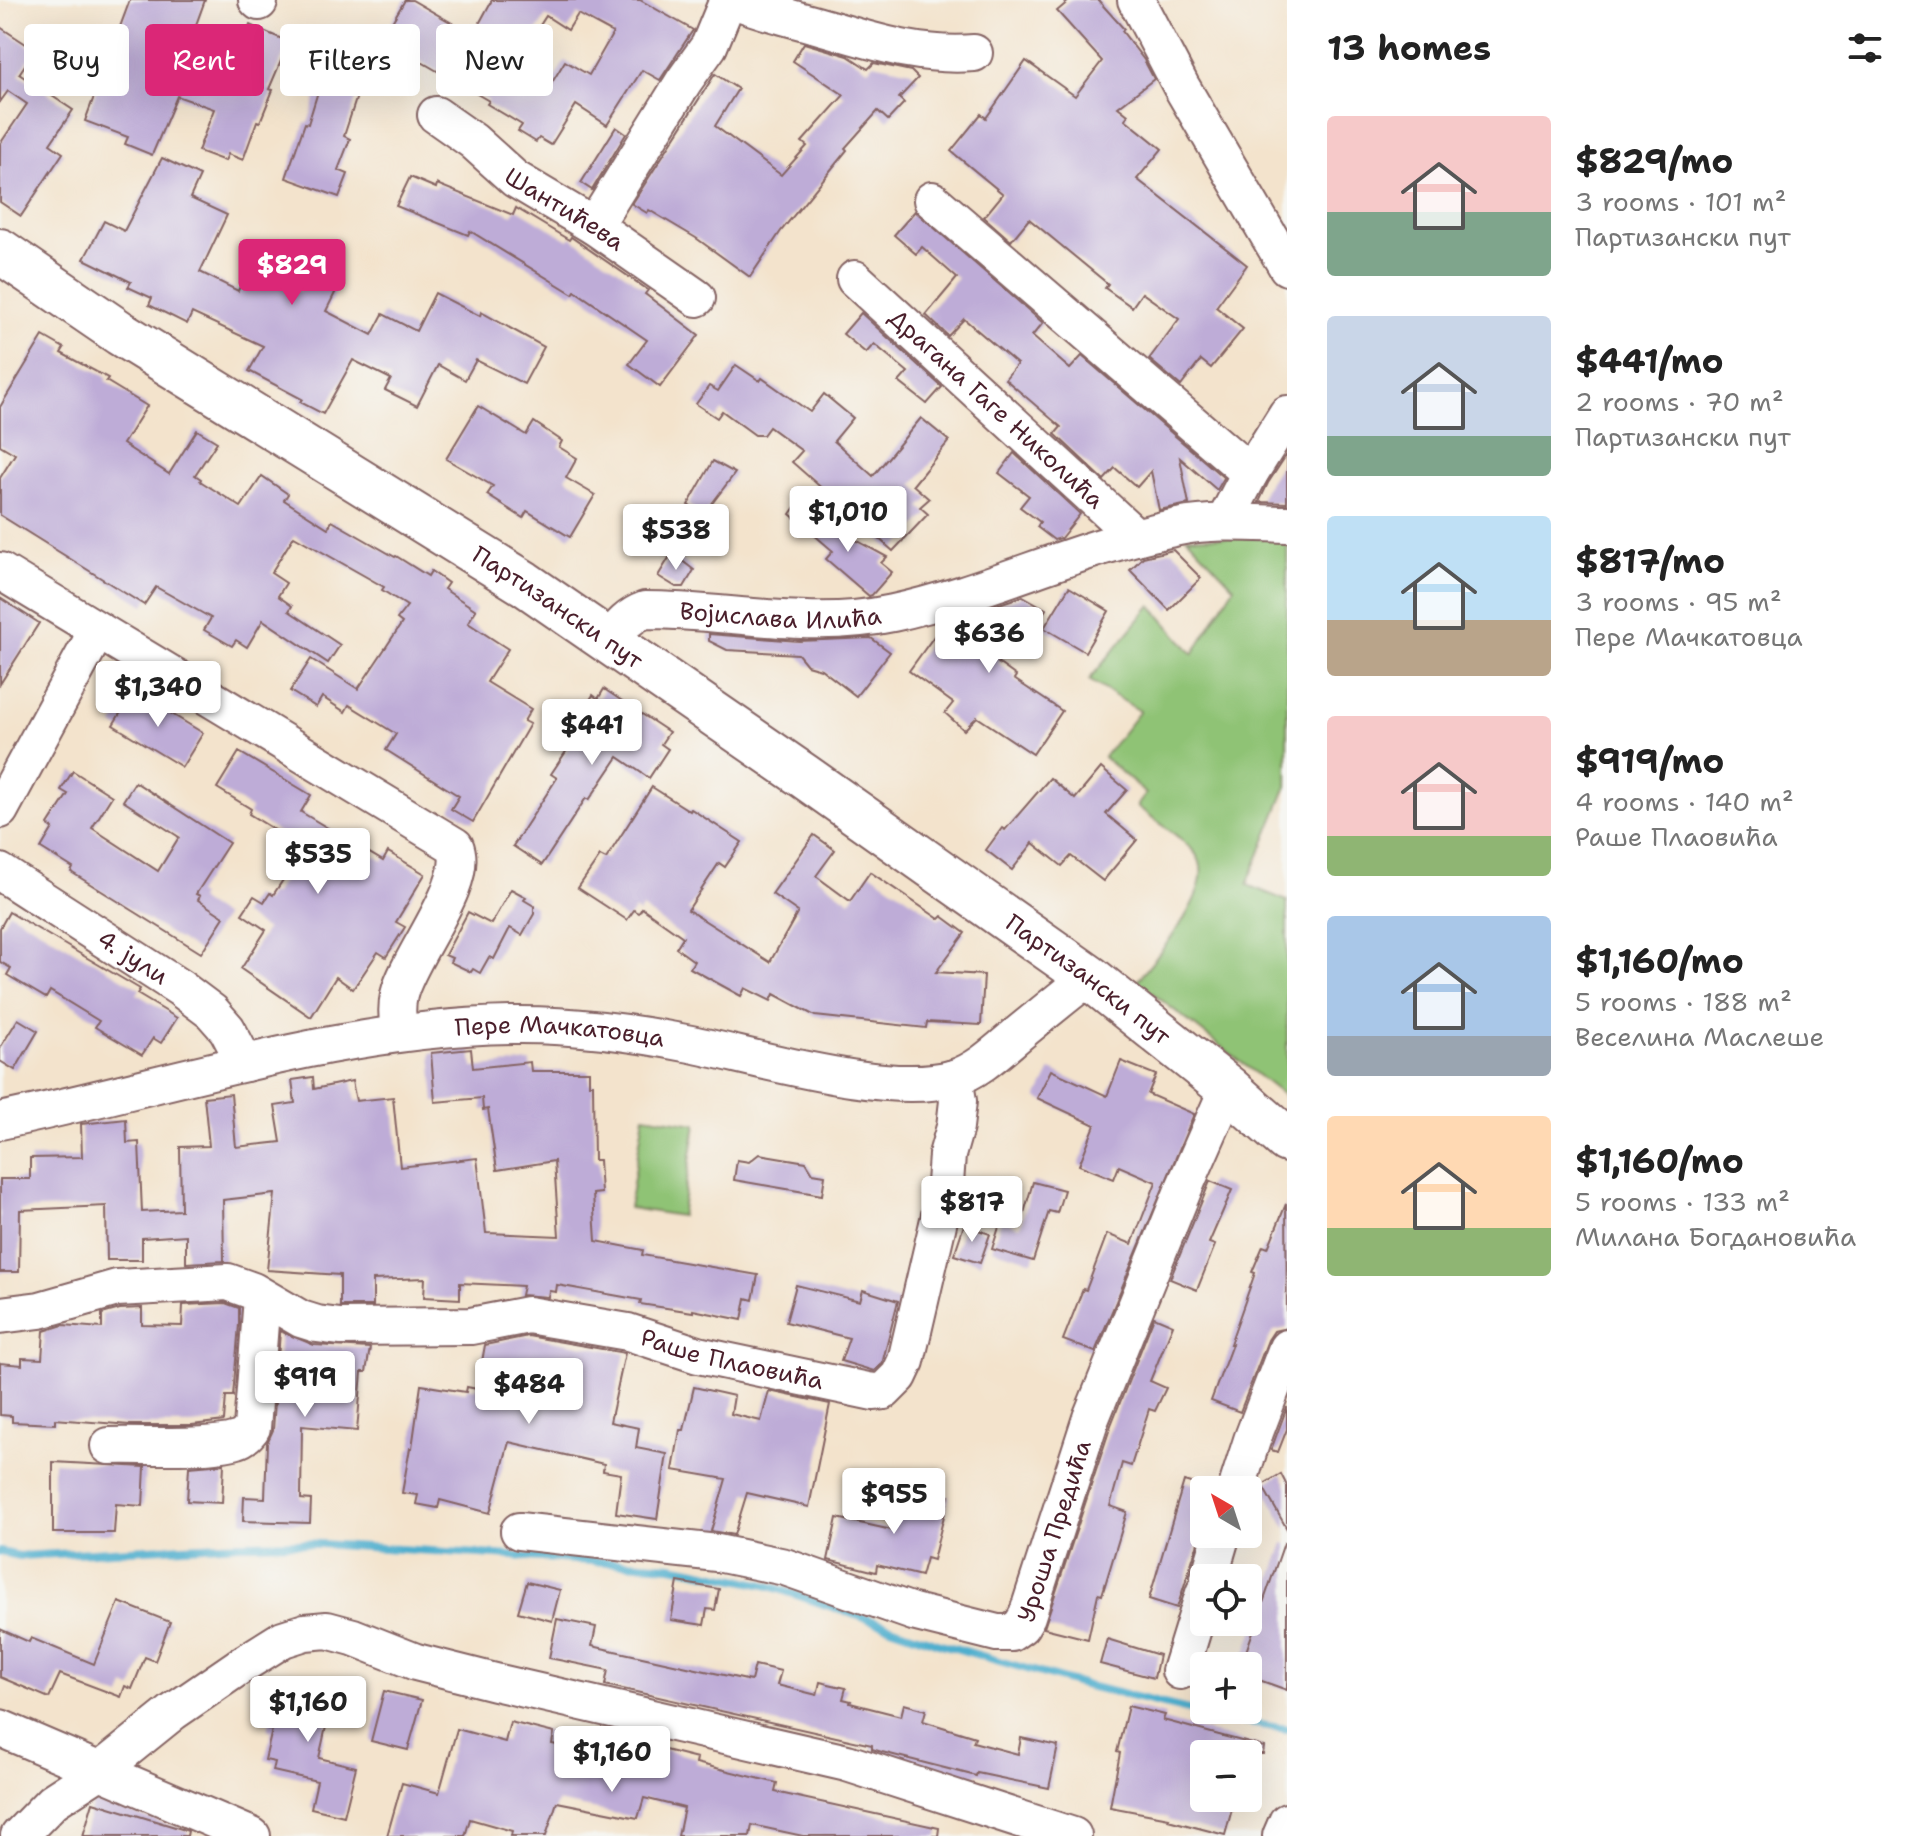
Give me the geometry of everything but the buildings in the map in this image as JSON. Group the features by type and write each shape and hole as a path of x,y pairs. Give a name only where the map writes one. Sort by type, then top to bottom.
{"main road":[{"name":"Партизански пут","path":"0,251 120,333 513,576 609,641 1089,977 1228,1088 1287,1140"}],"street":[{"path":"594,226 709,46 728,0"},
{"path":"734,0 768,14 908,51 974,53"},
{"path":"1136,0 1181,86 1287,267"},
{"name":"Шантићева","path":"436,115 473,141 515,179 594,226 697,298"},
{"path":"932,200 1250,473"},
{"name":"Драгана Гаге Николића","path":"855,279 1136,537"},
{"path":"1225,521 1250,473 1287,414"},
{"name":"Војислава Илића","path":"609,641 623,623 645,610 832,621 893,613 963,594 1136,537 1179,527 1225,521 1287,524"},
{"path":"0,571 455,846 459,855 459,870 454,883 403,980 397,1008 400,1033"},
{"path":"0,810 97,631"},
{"name":"4. јули","path":"0,872 212,1012 227,1029 245,1063"},
{"name":"Пере Мачкатовца","path":"0,1121 245,1063 400,1033 509,1025 582,1026 688,1043 852,1078 912,1082 954,1078 982,1063 1089,977"},
{"name":"Раше Плаовића","path":"0,1315 40,1310 117,1288 228,1282 301,1319 340,1327 471,1326 528,1315 628,1332 698,1355 873,1392 884,1391 892,1385 906,1361 944,1198 947,1155 958,1101 954,1078"},
{"name":"Уроша Предића","path":"519,1531 717,1553 785,1567 913,1612 997,1633 1011,1633 1021,1626 1027,1616 1091,1418 1228,1088"},
{"path":"109,1446 220,1443 246,1435 252,1428 262,1297"},
{"path":"1240,1476 1287,1348"},
{"path":"19,1836 53,1801 101,1770 173,1712 283,1639 305,1632 327,1630 416,1662 847,1763 1050,1832"},
{"path":"1180,1671 1191,1636"},
{"path":"0,1728 252,1836"},
{"path":"1281,1836 1287,1822"}],"green space":[{"path":"1187,537 1287,538 1287,786 1247,885 1287,901 1287,1098 1137,981 1171,938 1194,901 1201,867 1189,847 1137,806 1146,794 1104,757 1140,711 1089,680 1151,605 1193,654 1234,587"},
{"path":"644,1116 696,1124 681,1216 629,1208"}],"waterway":[{"path":"0,1552 19,1556 303,1543 672,1566 770,1586 941,1644 1075,1683 1235,1721 1287,1729"}]}
